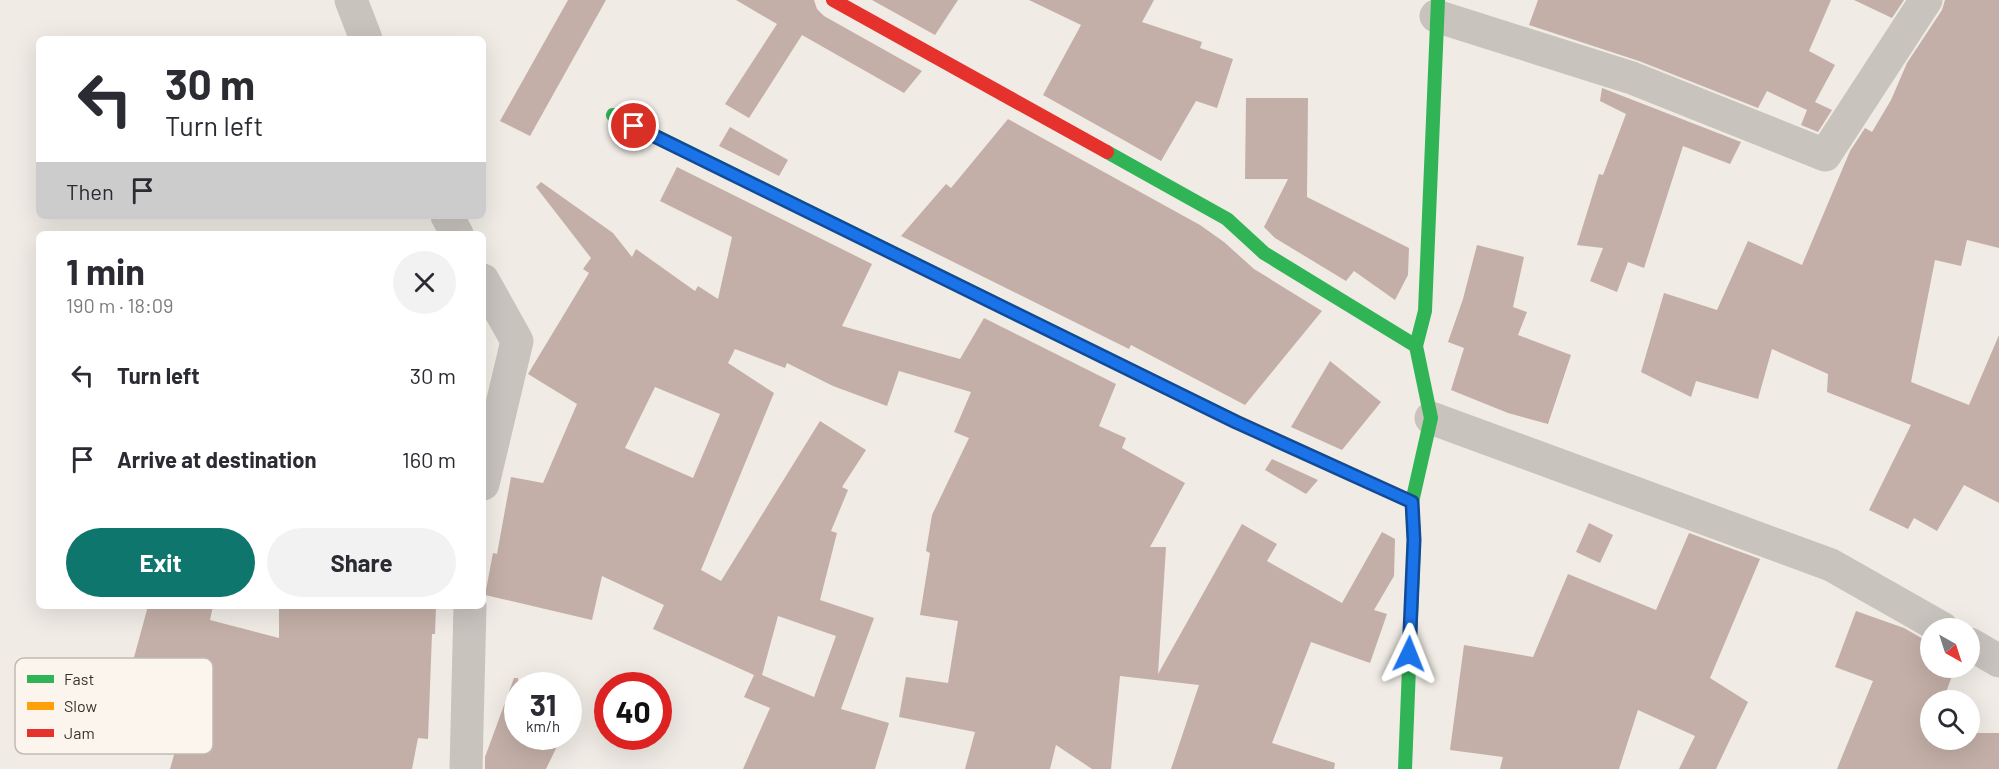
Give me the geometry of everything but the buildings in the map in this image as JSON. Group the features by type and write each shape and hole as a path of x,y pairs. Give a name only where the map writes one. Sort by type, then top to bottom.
{"street":[{"path":"351,0 365,36"},
{"path":"833,0 1227,219 1264,253 1416,346"},
{"path":"1405,769 1414,540 1412,502 1431,418 1416,346 1425,311 1437,8 1632,78 1825,156 1926,0"},
{"path":"613,115 1236,422 1412,502"},
{"path":"486,285 517,341 486,471"},
{"path":"1431,418 1831,565 1924,618"},
{"path":"466,769 470,609"},
{"path":"1980,650 1999,661"}],"traffic: fast":[{"path":"1405,769 1414,540 1412,502 1431,418 1416,346 1425,311 1438,0"},
{"path":"613,115 1222,415"},
{"path":"1107,152 1227,219 1264,253 1416,346"}],"traffic: slow":[{"path":"1222,415 1412,502"}],"traffic: jam":[{"path":"833,0 1107,152"}],"route":[{"path":"634,126 1236,422 1412,502 1414,540 1409,654"}]}
